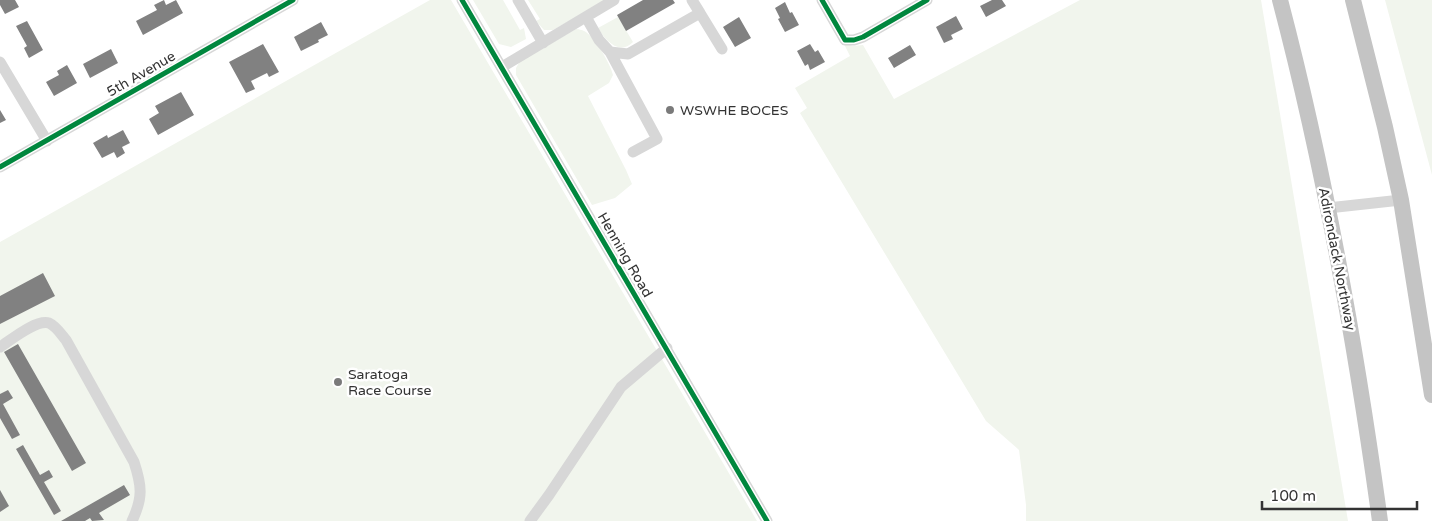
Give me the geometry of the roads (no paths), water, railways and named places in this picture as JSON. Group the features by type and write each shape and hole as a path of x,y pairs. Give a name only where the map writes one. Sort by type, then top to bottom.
{"highway":[{"name":"Adirondack Northway","path":"1280,0 1297,66 1328,208 1359,381 1380,521"},
{"path":"1353,0 1383,118 1401,200 1432,394"}],"street":[{"name":"5th Avenue","path":"0,167 293,0"},
{"name":"Henning Road","path":"462,0 767,521"},
{"path":"518,0 543,43"},
{"path":"502,67 614,0"},
{"path":"692,0 722,49"},
{"path":"822,0 845,40 863,37 927,0"},
{"path":"610,52 628,54 700,13"},
{"path":"586,17 599,40 610,52 657,139 633,152"},
{"path":"0,62 47,141"},
{"path":"1328,208 1401,200"},
{"path":"0,347 38,324 48,323 56,328 66,340 134,462 140,480 140,496 132,521"},
{"path":"530,521 622,387 667,348"}],"place":[{"name":"WSWHE BOCES","path":"670,110"},
{"name":"Saratoga Race Course","path":"338,382"}]}
